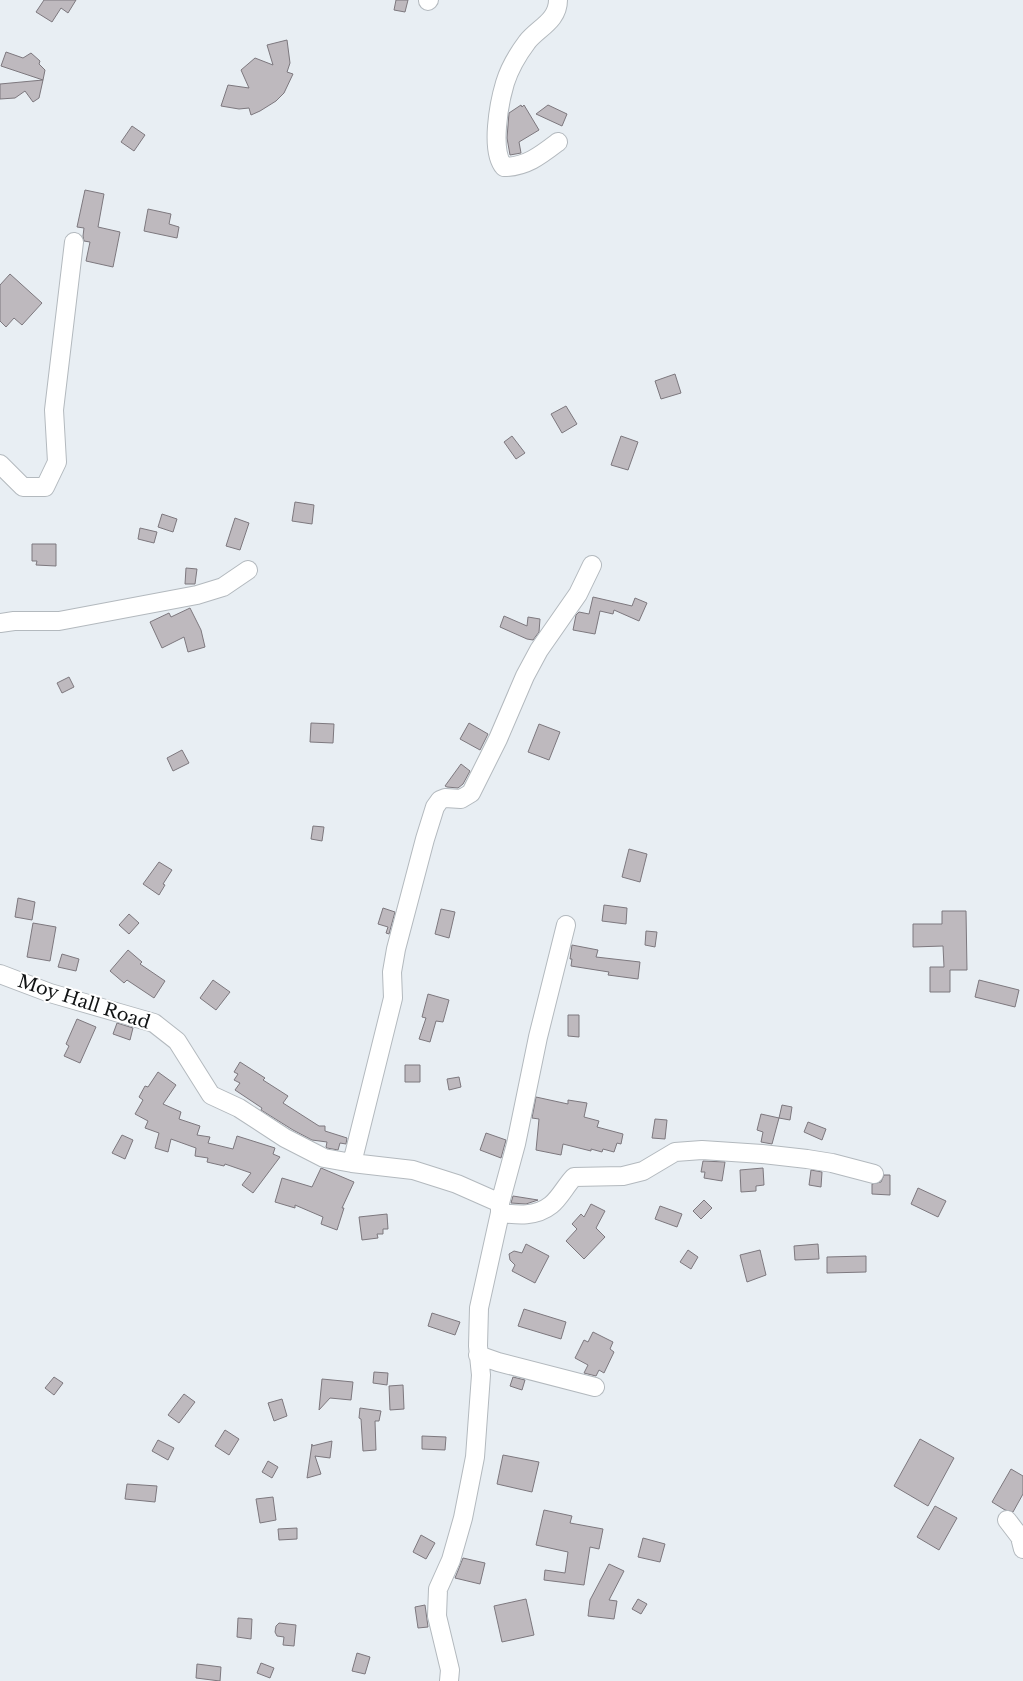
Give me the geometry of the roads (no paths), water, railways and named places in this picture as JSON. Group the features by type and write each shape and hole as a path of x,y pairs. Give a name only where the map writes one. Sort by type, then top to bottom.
{"street":[{"path":"558,0 557,11 547,25 528,41 505,83 496,143 500,162 504,167 514,167 530,162 558,142"},
{"path":"0,464 24,487 45,487 57,462 54,410 74,242"},
{"path":"352,1163 393,998 392,972 396,949 435,806 440,800 445,798 461,799 472,793 525,676 539,650 578,594 592,565"},
{"path":"0,623 14,621 59,621 197,595 223,587 248,570"},
{"path":"450,1681 450,1670 437,1616 438,1589 451,1560 474,1457 481,1375 478,1355 479,1308 500,1208 518,1136 538,1037 566,925"},
{"name":"Moy Hall Road","path":"0,974 50,993 154,1023 177,1041 211,1095 239,1108 285,1138 324,1158 413,1170 456,1184 500,1208"},
{"path":"500,1208 522,1215 540,1211 552,1204 574,1177 629,1175 643,1171 675,1152 702,1150 762,1154 832,1163 874,1174"},
{"path":"478,1355 595,1387"},
{"path":"1007,1520 1020,1537 1023,1549"}]}
